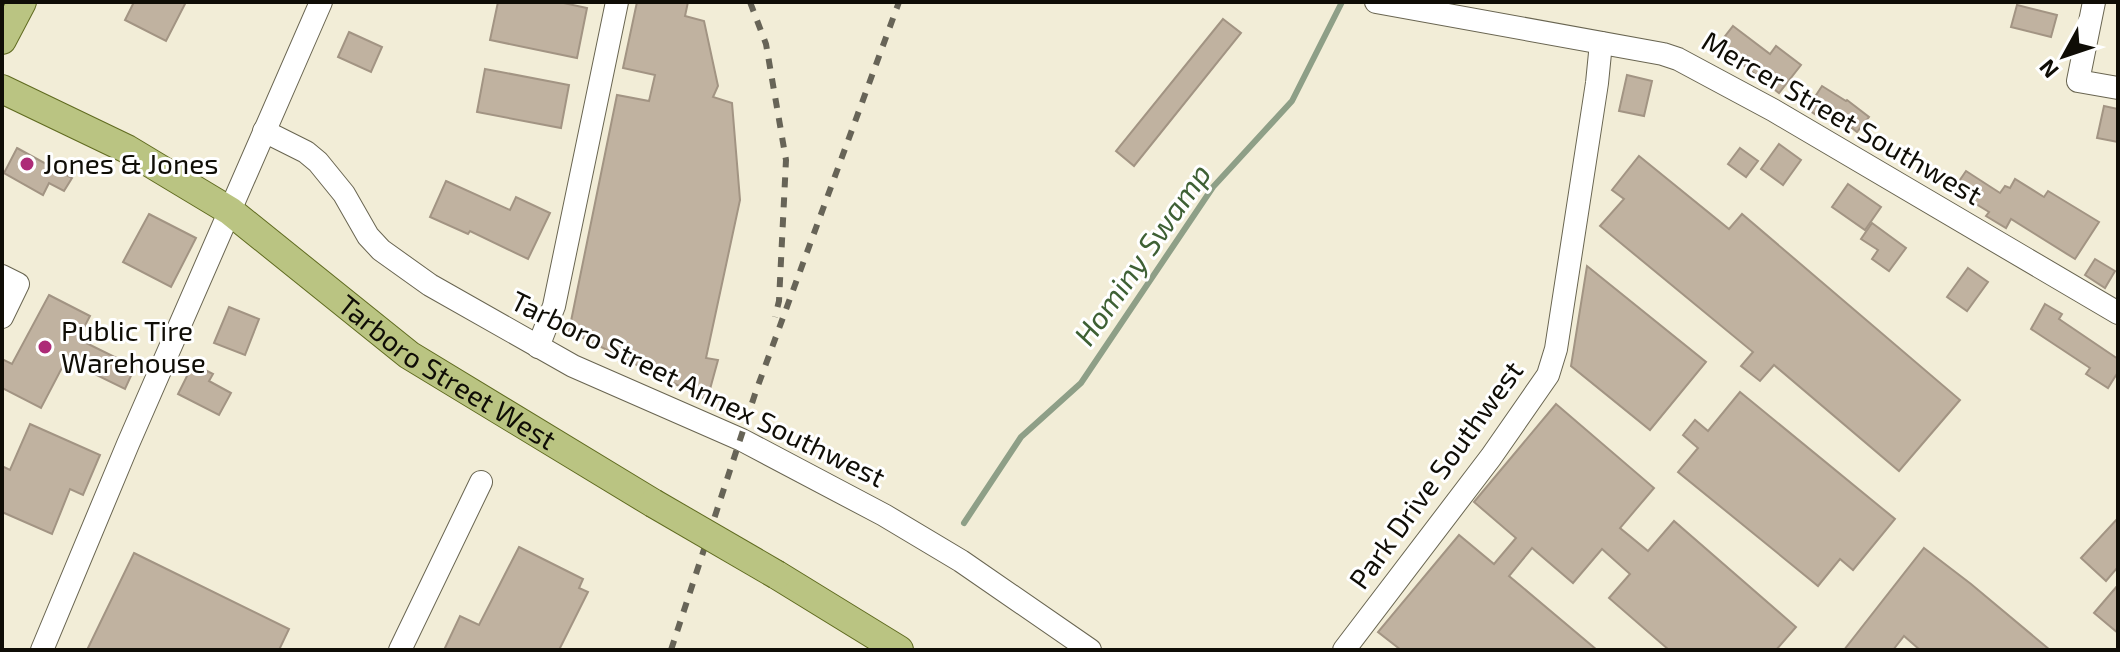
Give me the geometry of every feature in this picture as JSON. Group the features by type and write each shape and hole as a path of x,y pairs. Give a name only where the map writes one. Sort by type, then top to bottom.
{"main road":[{"path":"2,40 22,2"},
{"name":"Tarboro Street West","path":"2,89 127,149 230,211 409,355 899,650"}],"street":[{"path":"42,650 128,444 321,2"},
{"path":"538,347 554,306 617,2"},
{"name":"Mercer Street Southwest","path":"1376,2 1678,59 1773,110 2118,313"},
{"path":"2094,2 2078,81 2118,88"},
{"name":"Park Drive Southwest","path":"1344,650 1491,457 1548,375 1556,349 1601,43"},
{"name":"Tarboro Street Annex Southwest","path":"264,131 306,152 318,162 344,194 368,236 381,250 430,285 573,366 742,440 884,515 961,561 1090,650"},
{"path":"2,276 18,284 2,317"},
{"path":"400,650 481,482"}],"building":[{"path":"134,2 186,2 166,41 125,20"},
{"path":"498,2 559,2 587,8 577,58 490,40"},
{"path":"637,2 688,2 685,16 704,21 718,86 713,97 732,103 740,200 706,358 718,360 707,400 569,331 617,95 649,101 655,75 623,68"},
{"path":"2017,5 2057,15 2051,37 2011,27"},
{"path":"1223,19 1241,33 1134,166 1116,151"},
{"path":"1733,26 1770,54 1776,46 1801,65 1779,93 1742,64 1739,68 1715,49"},
{"path":"349,32 382,47 371,72 338,57"},
{"path":"485,69 569,85 561,128 477,112"},
{"path":"1627,75 1652,81 1644,116 1619,111"},
{"path":"1822,86 1869,117 1857,132 1827,108 1821,118 1807,109"},
{"path":"2104,106 2118,109 2118,142 2097,138"},
{"path":"1779,144 1801,160 1783,185 1761,169"},
{"path":"17,148 72,178 64,191 49,183 43,195 4,173"},
{"path":"1740,148 1758,161 1746,177 1728,164"},
{"path":"1639,156 1729,229 1742,214 1960,400 1899,471 1774,365 1760,381 1741,366 1753,352 1600,226 1624,199 1612,190"},
{"path":"1966,171 2000,193 2005,186 2010,188 2015,179 2044,197 2048,191 2099,222 2075,259 2011,219 2006,228 1986,216 1989,212 1953,190"},
{"path":"446,181 510,210 516,197 550,213 528,259 470,231 468,234 430,217"},
{"path":"1848,184 1881,207 1865,230 1832,207"},
{"path":"149,214 196,238 171,287 123,262"},
{"path":"1872,223 1906,248 1889,271 1872,259 1878,250 1861,239"},
{"path":"2095,259 2115,271 2105,288 2085,275"},
{"path":"1587,266 1706,362 1650,430 1571,366"},
{"path":"1968,268 1988,282 1967,311 1947,297"},
{"path":"49,295 90,316 78,339 135,367 125,389 66,360 41,408 2,388 2,359 12,364"},
{"path":"2045,304 2062,314 2059,319 2118,359 2118,372 2108,388 2086,374 2090,368 2031,329"},
{"path":"229,307 259,319 245,355 214,343"},
{"path":"193,364 213,374 209,381 231,393 219,415 178,394"},
{"path":"1740,392 1895,519 1853,570 1840,559 1818,586 1678,472 1698,448 1683,435 1695,420 1708,431"},
{"path":"1556,404 1654,488 1620,528 1648,551 1674,521 1796,627 1776,650 1669,650 1609,598 1630,574 1602,549 1573,583 1532,548 1509,576 1597,650 1401,650 1378,632 1459,535 1494,564 1516,538 1474,502"},
{"path":"30,424 100,455 83,495 70,489 52,534 2,512 2,466 10,470"},
{"path":"2118,518 2118,567 2106,581 2081,558"},
{"path":"519,547 583,579 579,588 588,592 559,650 444,650 460,616 479,625"},
{"path":"1924,548 2050,650 1920,650 1904,636 1893,650 1844,650"},
{"path":"134,553 289,629 279,650 87,650"},
{"path":"2118,585 2118,633 2094,613"}],"waterway":[{"name":"Hominy Swamp","path":"964,523 1021,437 1081,383 1213,187 1292,101 1342,2"}],"railway":[{"path":"750,2 766,44 786,160 779,301 775,317"},
{"path":"671,650 756,391 899,2"}],"place":[{"name":"Jones & Jones","path":"27,164"},
{"name":"Public Tire Warehouse","path":"45,347"}]}
